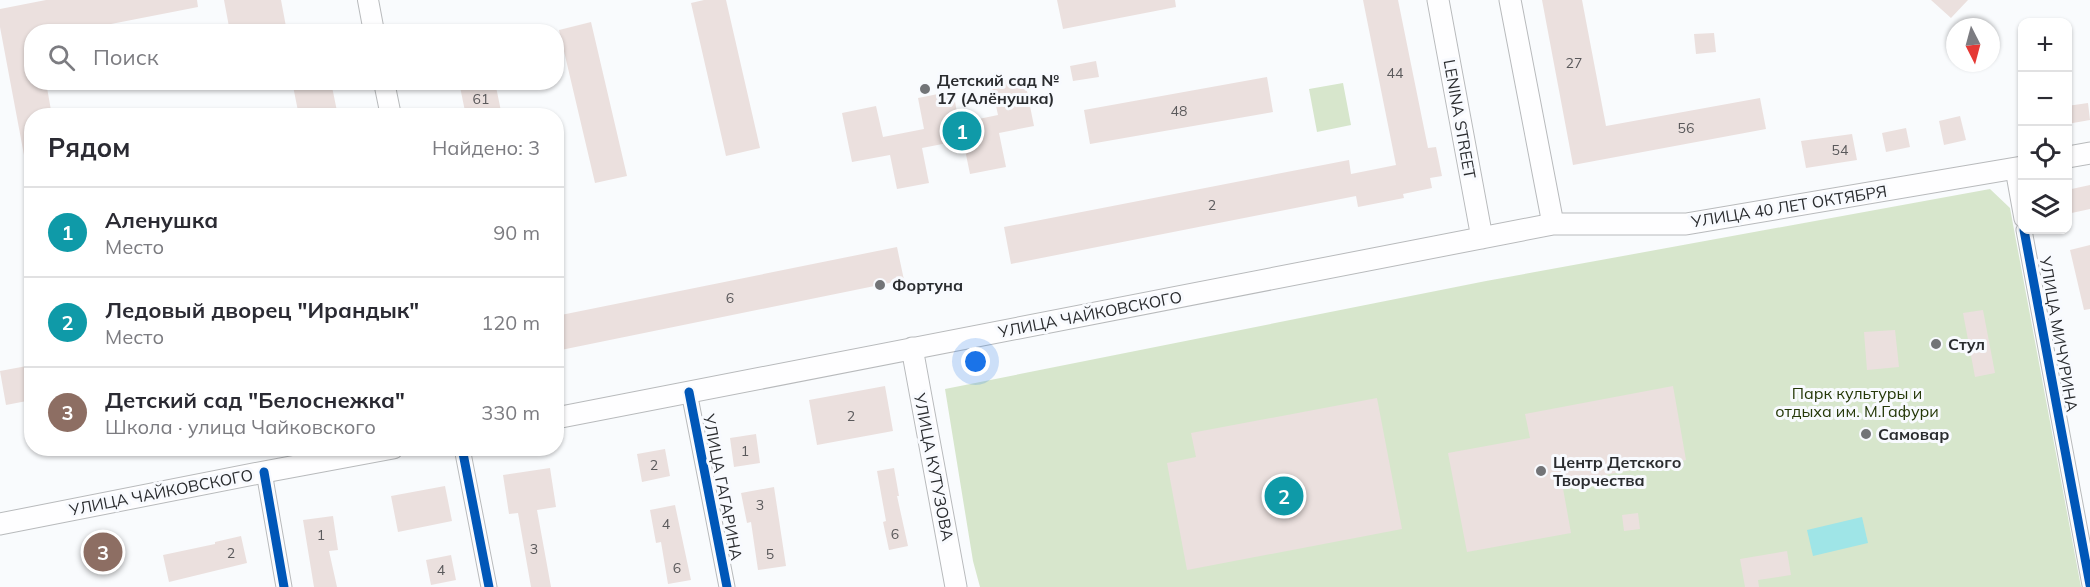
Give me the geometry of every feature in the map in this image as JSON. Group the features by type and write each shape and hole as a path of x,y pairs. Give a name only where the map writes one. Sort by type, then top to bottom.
{"main road":[{"name":"LENINA STREET","path":"1438,0 1482,238"},
{"path":"1510,0 1553,224"},
{"path":"2072,156 2090,153"},
{"name":"УЛИЦА 40 ЛЕТ ОКТЯБРЯ","path":"1553,224 1686,224 2018,168"},
{"name":"УЛИЦА ЧАЙКОВСКОГО","path":"564,416 1553,224"},
{"name":"УЛИЦА КУТУЗОВА","path":"912,348 956,587"},
{"name":"УЛИЦА ЧАЙКОВСКОГО","path":"0,524 350,456"}],"street":[{"path":"368,0 372,24"},
{"path":"386,90 389,108"},
{"name":"УЛИЦА МИЧУРИНА","path":"2025,234 2090,585"},
{"name":"УЛИЦА ГАГАРИНА","path":"689,392 727,587"},
{"path":"464,456 489,587"},
{"path":"264,472 284,587"}],"green space":[{"path":"1343,83 1351,125 1317,132 1309,89"},
{"name":"Парк культуры и отдыха им. М.Гафури","path":"1990,189 2010,208 2081,587 980,587 973,561 945,389 1486,281"}],"water":[{"path":"1862,517 1868,543 1813,556 1807,530"}],"building":[{"path":"46,0 197,0 198,7 111,24 24,24 24,90 47,90 51,108 24,108 24,155 0,27 0,9"},
{"path":"224,0 281,0 286,24 228,24"},
{"path":"704,0 726,0 760,148 726,156 691,3"},
{"path":"1057,0 1175,0 1176,7 1063,29"},
{"path":"1363,0 1398,0 1428,148 1436,147 1442,176 1430,178 1432,188 1403,194 1404,198 1358,207 1356,196 1011,264 1004,227 1349,160 1351,174 1396,165"},
{"path":"1542,0 1582,0 1606,126 1760,98 1766,129 1573,165"},
{"path":"1931,0 1968,0 1951,18"},
{"path":"591,22 627,176 595,183 564,51 564,29"},
{"path":"1714,33 1716,52 1696,54 1694,34"},
{"path":"1096,61 1099,77 1073,81 1070,66"},
{"path":"1024,76 1034,126 999,133 1006,167 970,174 963,140 922,148 929,183 897,189 890,155 852,162 842,113 876,106 883,137 924,129 918,98 953,91 959,123 998,115 991,83"},
{"path":"1267,77 1273,112 1090,144 1084,110"},
{"path":"294,90 333,90 336,108 297,108"},
{"path":"461,90 497,90 500,108 464,108"},
{"path":"2088,103 2090,120 2072,123 2072,105"},
{"path":"1960,116 1966,140 1944,145 1939,121"},
{"path":"1906,128 1910,147 1886,152 1882,133"},
{"path":"1852,134 1857,160 1806,168 1801,141"},
{"path":"2090,185 2090,209 2072,213 2072,189"},
{"path":"2090,245 2090,309 2084,310 2070,250"},
{"path":"897,247 904,280 564,349 564,314"},
{"path":"1983,310 1995,373 1975,377 1963,313"},
{"path":"1895,330 1899,367 1867,370 1864,332"},
{"path":"24,366 24,402 6,405 0,371"},
{"path":"885,386 893,431 817,445 809,400"},
{"name":"Центр Детского Творчества","path":"1673,386 1686,460 1562,483 1571,533 1467,552 1448,453 1530,438 1525,414"},
{"path":"1377,398 1402,529 1187,570 1167,463 1196,457 1191,433"},
{"path":"756,434 760,463 734,467 730,438"},
{"path":"665,449 670,476 642,482 637,454"},
{"path":"550,468 556,507 537,510 551,587 531,587 518,513 509,514 503,475"},
{"path":"894,468 899,496 897,496 908,546 889,550 877,471"},
{"path":"445,486 452,521 398,532 391,496"},
{"path":"774,487 786,566 758,570 751,522 747,523 741,493"},
{"path":"675,505 691,580 668,584 661,542 656,543 650,510"},
{"path":"1638,513 1640,529 1624,531 1622,515"},
{"path":"333,516 338,550 329,551 337,587 314,587 303,520"},
{"path":"241,536 247,563 169,582 163,555"},
{"path":"1787,551 1791,575 1758,580 1759,587 1745,587 1740,559"},
{"path":"451,555 456,580 431,585 426,560"}],"cycle path":[{"path":"2025,234 2090,585"},
{"path":"689,392 727,587"},
{"path":"464,456 489,587"},
{"path":"264,472 284,587"}],"place":[{"name":"Детский сад № 17 (Алёнушка)","path":"925,89"},
{"name":"Аленушка","path":"962,131"},
{"name":"Фортуна","path":"880,285"},
{"name":"Стул","path":"1936,344"},
{"name":"Самовар","path":"1866,434"},
{"name":"Центр Детского Творчества","path":"1541,471"},
{"name":"Ледовый дворец \"Ирандык\"","path":"1284,496"},
{"name":"Детский сад \"Белоснежка\"","path":"103,552"}]}
